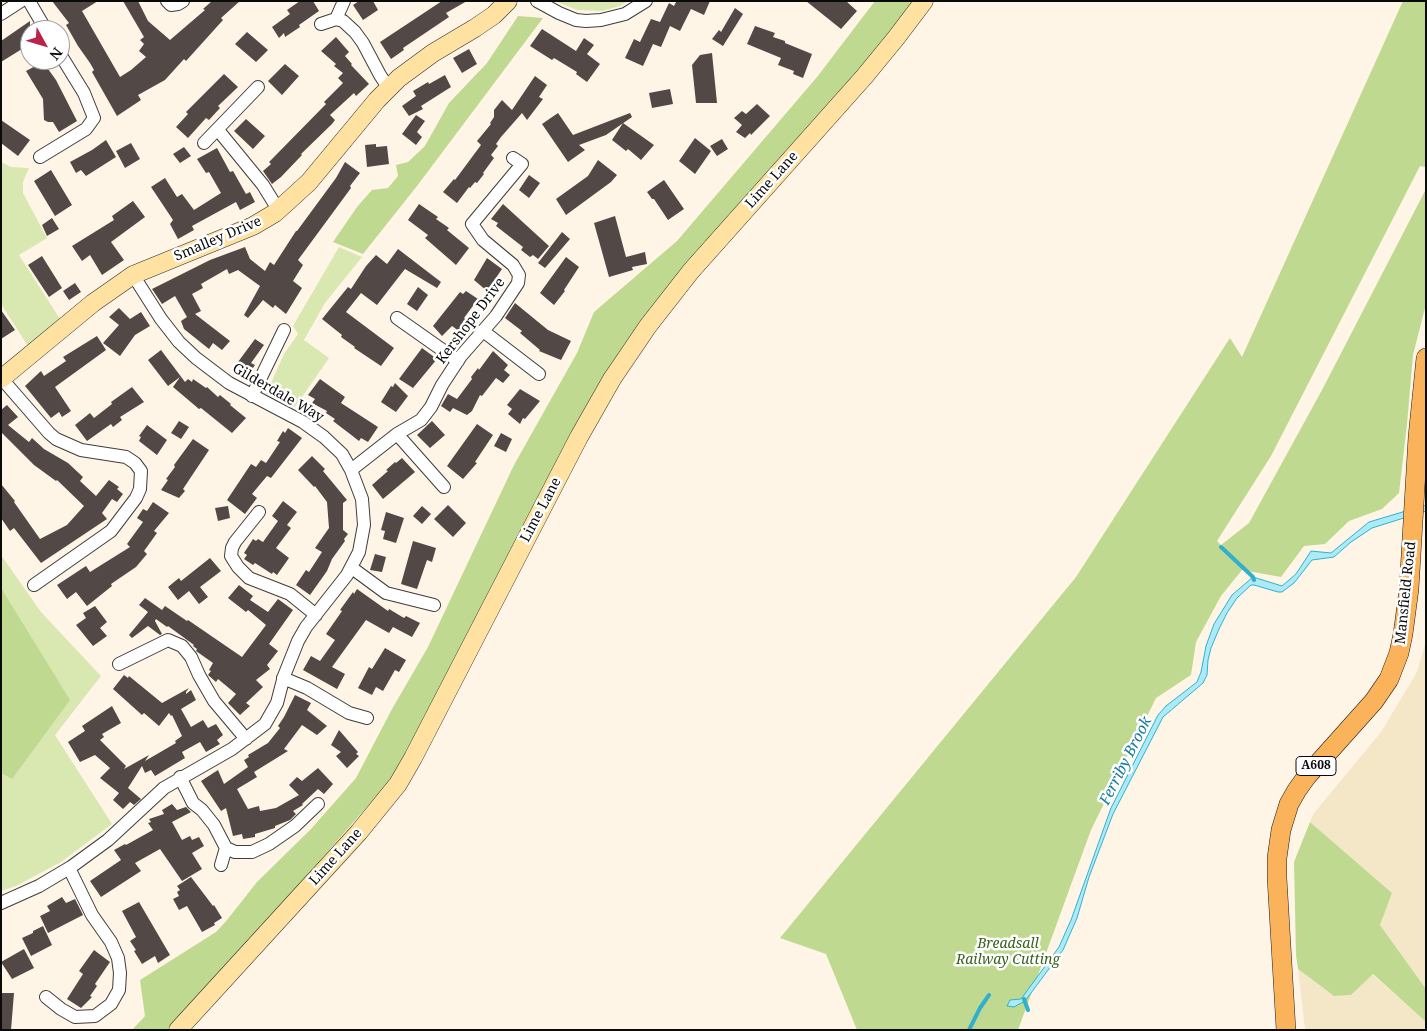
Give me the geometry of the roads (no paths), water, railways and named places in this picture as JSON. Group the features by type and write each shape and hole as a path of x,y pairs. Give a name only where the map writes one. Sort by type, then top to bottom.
{"main road":[{"name":"Mansfield Road","path":"1286,1030 1277,878 1277,858 1281,830 1289,804 1297,790 1374,702 1394,668 1403,634 1408,589 1420,411 1426,358"}],"street":[{"path":"1,14 21,1"},
{"path":"29,1 40,20"},
{"path":"167,1 172,4 178,4 183,1"},
{"path":"336,19 344,1"},
{"name":"Smalley Drive","path":"2,379 93,303 133,275 253,226 279,211 310,182 377,100 416,64 494,15 508,1"},
{"path":"537,1 576,20 586,21 601,20 625,14 646,1"},
{"name":"Lime Lane","path":"178,1030 359,832 398,784 414,758 579,437 617,371 648,326 691,272 864,77 924,1"},
{"path":"321,24 336,19 343,21 363,43 389,89"},
{"path":"40,157 86,128 94,118 84,93 70,70"},
{"path":"204,143 258,87"},
{"path":"218,130 263,185 279,211"},
{"name":"Kershope Drive","path":"351,470 398,434 421,420 431,408 442,384 458,361 496,316 518,283 519,275 513,265 483,240 472,224 522,164 513,158"},
{"name":"Gilderdale Way","path":"1,903 69,868 108,840 153,796 246,739 265,724 277,702 283,678 298,641 306,627 352,568 359,552 364,525 362,499 351,470 342,454 324,436 293,415 252,396 219,376 196,358 179,342 152,307 133,275"},
{"path":"397,318 458,361"},
{"path":"252,396 284,330"},
{"path":"483,331 539,374"},
{"path":"2,379 56,439 81,450 126,457 136,463 141,472 140,490 111,531 34,585"},
{"path":"398,434 444,487"},
{"path":"259,512 235,542 231,556 238,567 249,578 290,594 316,615"},
{"path":"352,568 386,593 434,605"},
{"path":"119,664 168,640 182,646 191,657 210,696 246,739"},
{"path":"283,678 307,688 349,712 368,718"},
{"path":"180,778 193,803 202,810 214,825 226,848 235,852 252,852 269,844 294,826 318,804"},
{"path":"221,865 226,848"},
{"path":"46,997 75,1017 94,1016 111,1004 119,990 120,973 118,958 111,942 92,915 69,868"}],"water":[{"path":"1426,505 1426,511 1372,528 1351,542 1334,557 1312,560 1294,583 1282,592 1251,585 1237,598 1227,613 1211,648 1207,675 1203,683 1163,717 1113,814 1089,877 1077,918 1063,950 1025,1001 1014,1007 1007,1006 1010,1000 1021,999 1059,947 1071,920 1111,808 1158,715 1166,706 1197,682 1214,624 1232,595 1253,577 1282,586 1296,574 1311,551 1331,553 1369,522"}],"waterway":[{"path":"1221,547 1254,580"},
{"name":"Ferriby Brook","path":"969,1030 989,995"},
{"path":"1024,999 1028,1010"}],"park label":[{"name":"Breadsall Railway Cutting","path":"1008,952"}]}
